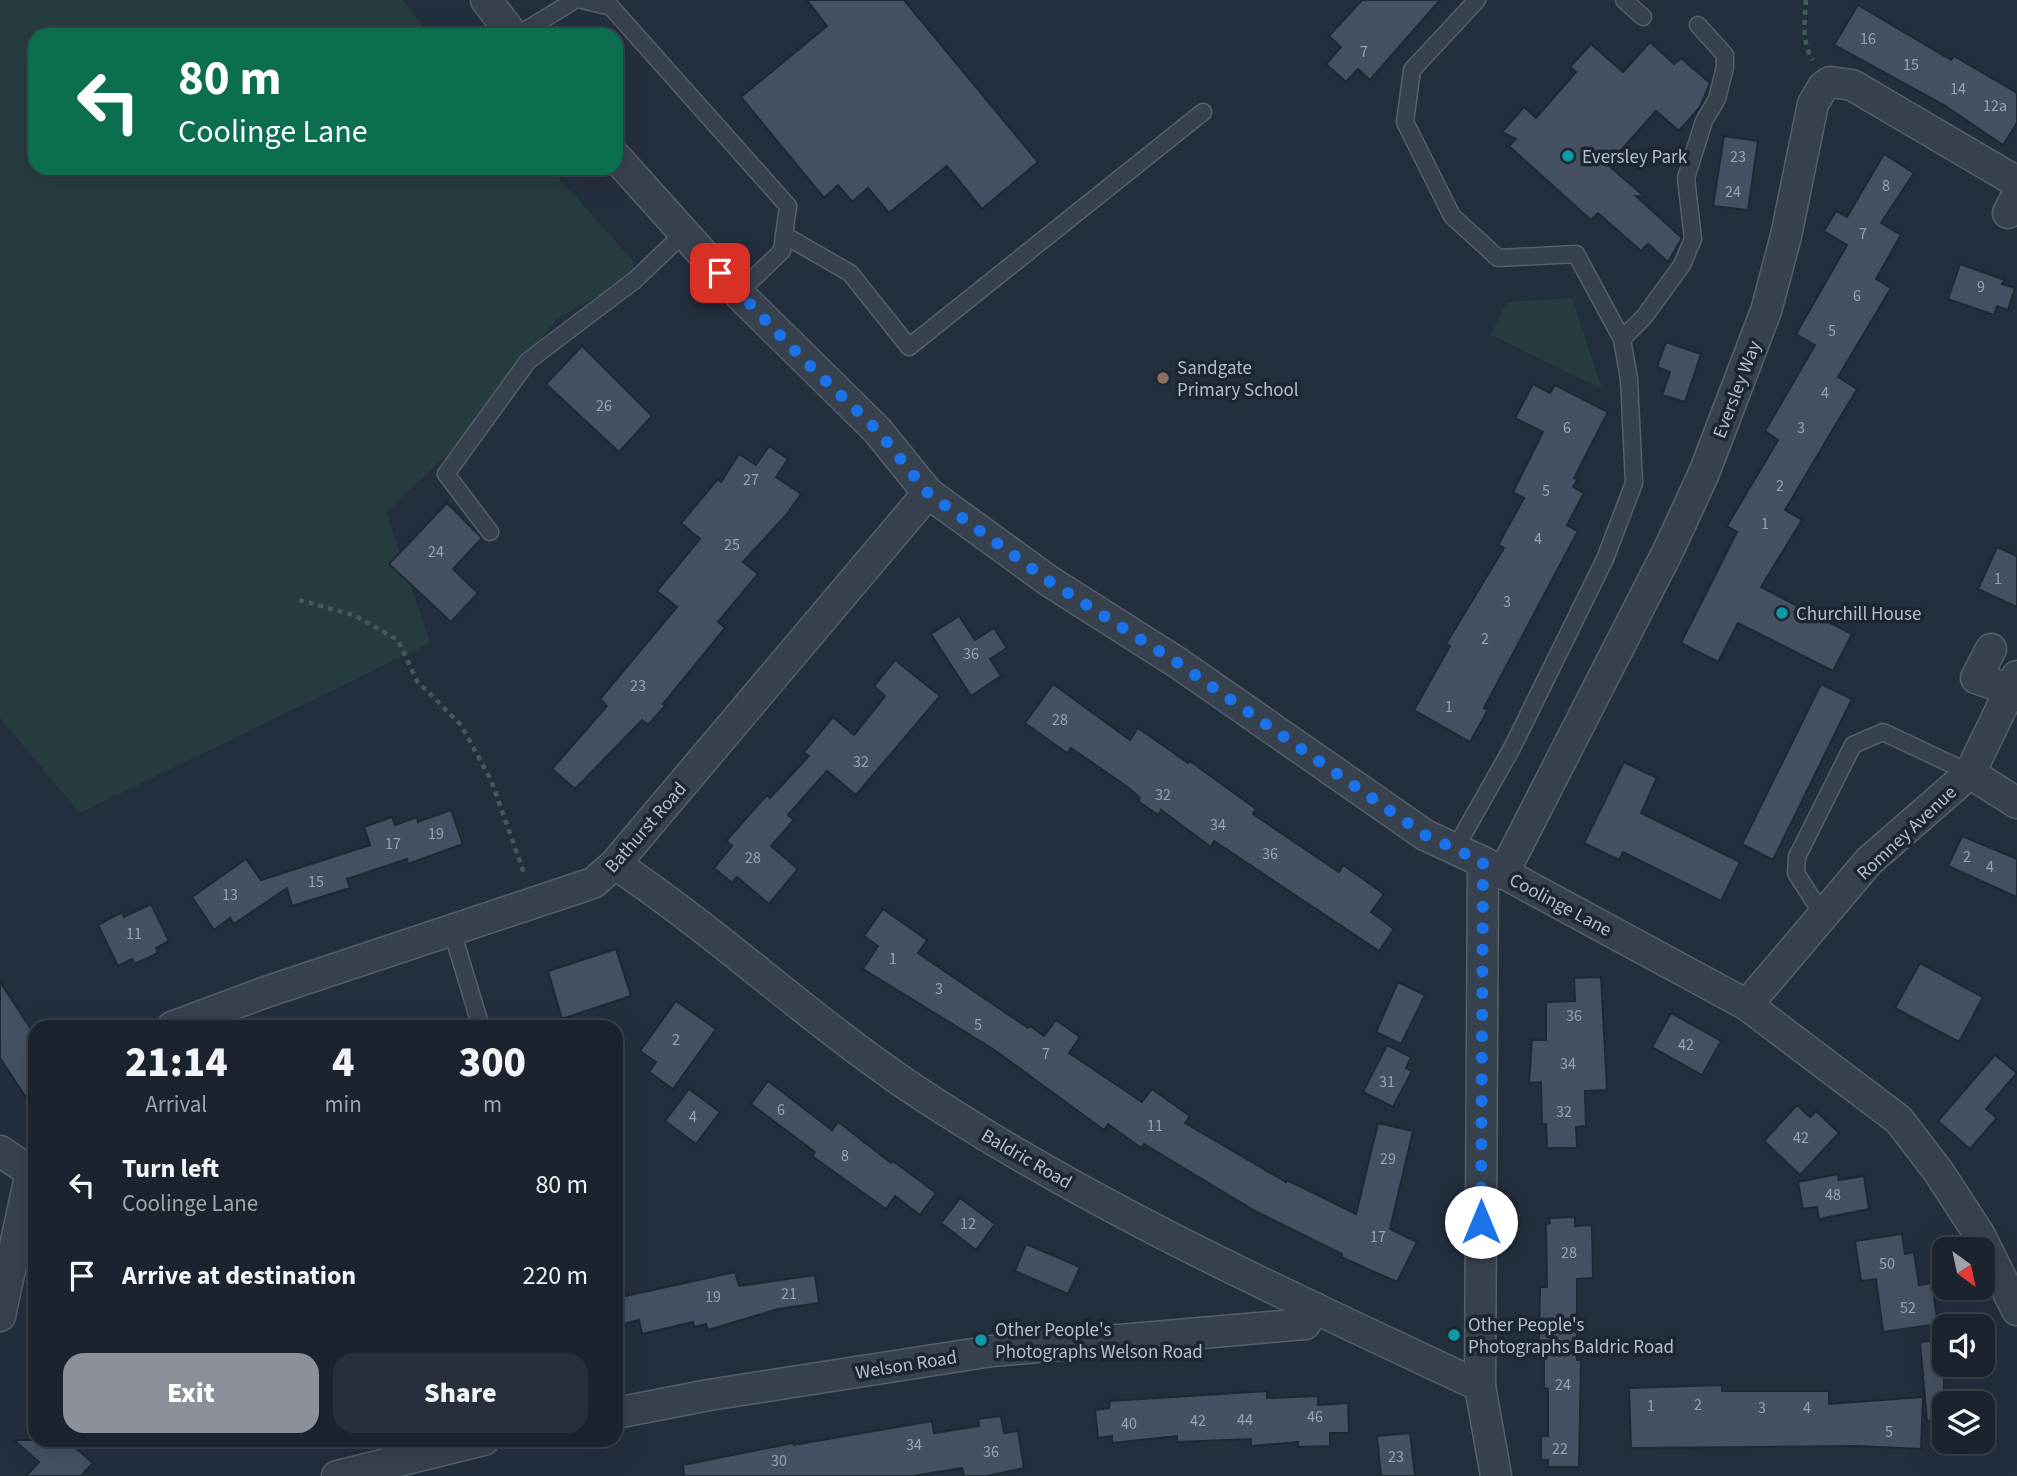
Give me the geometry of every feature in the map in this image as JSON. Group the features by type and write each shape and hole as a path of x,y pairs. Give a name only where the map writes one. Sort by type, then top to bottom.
{"street":[{"path":"486,0 510,28"},
{"path":"1830,82 1852,85 2017,182"},
{"name":"Eversley Way","path":"1493,868 1669,549 1704,473 1766,311 1786,236 1814,104 1823,87 1830,82"},
{"name":"Coolinge Lane","path":"623,165 738,293 877,430 928,493 1049,581 1178,663 1425,835 1493,868 1747,1005 1899,1120 1938,1171 1979,1234 2017,1310"},
{"name":"Bathurst Road","path":"191,1020 263,993 593,883 615,864 928,493"},
{"path":"1991,649 1976,678 2013,683"},
{"name":"Romney Avenue","path":"1747,1005 1825,917 1869,861 1970,773 2013,683"},
{"path":"1970,773 2017,803"},
{"name":"Baldric Road","path":"615,864 909,1086 1017,1155 1315,1308 1480,1386"},
{"path":"1493,868 1480,1386 1496,1476"},
{"path":"0,1151 28,1166"},
{"path":"0,1316 28,1191"},
{"name":"Welson Road","path":"623,1412 709,1395 992,1351 1305,1324 1315,1308"},
{"path":"337,1476 455,1447"}],"lane":[{"path":"528,28 575,0"},
{"path":"582,0 611,7 788,206 782,251 738,293"},
{"path":"1455,849 1512,748 1605,559 1634,483 1629,379 1622,339 1576,254 1498,258 1452,216 1405,122 1412,70 1478,0"},
{"path":"1624,0 1643,17"},
{"path":"1622,339 1644,317 1682,265 1692,239 1686,178 1704,121 1717,99 1726,67 1724,55 1698,26"},
{"path":"784,234 850,273 909,347 1203,112"},
{"path":"490,532 446,474 528,360 644,273 684,233"},
{"path":"1825,917 1796,873 1797,858 1853,746 1883,732 1970,773"},
{"path":"452,931 479,1020"}],"path":[{"path":"1806,0 1807,53 1830,82"},
{"path":"299,600 354,615 398,640 417,681 461,724 491,780 531,904"}],"green space":[{"path":"0,0 403,0 425,28 28,28 28,175 556,175 633,261 635,274 557,319 454,448 386,512 430,643 80,813 0,718"},
{"path":"1572,298 1602,389 1491,335 1507,302"}],"building":[{"path":"807,0 904,0 1038,162 982,209 947,166 889,213 868,188 852,202 838,185 824,198 741,97 827,26"},
{"path":"1362,0 1440,0 1370,80 1358,69 1346,82 1326,64 1341,47 1329,36"},
{"path":"1858,5 1951,60 1954,56 2017,93 2017,123 2003,145 1944,105 1834,45"},
{"name":"Eversley Park","path":"1650,42 1674,64 1681,58 1710,83 1700,107 1679,131 1656,111 1608,165 1645,197 1636,196 1682,238 1668,262 1648,244 1641,251 1598,213 1591,220 1509,146 1516,139 1502,132 1524,107 1536,118 1576,72 1570,67 1591,44 1623,72"},
{"path":"1724,136 1758,141 1748,210 1713,206"},
{"path":"1884,154 1914,173 1881,223 1901,235 1876,279 1891,288 1838,377 1857,389 1785,510 1802,520 1761,587 1852,634 1833,671 1738,623 1718,662 1681,643 1737,532 1727,526 1778,440 1765,431 1815,345 1796,334 1847,245 1824,231 1836,211 1847,217"},
{"path":"1960,264 2005,280 2002,284 2015,288 2008,310 1997,306 1994,315 1948,299"},
{"path":"1666,342 1701,354 1685,402 1662,395 1670,372 1657,367"},
{"path":"582,346 652,416 619,452 546,384"},
{"path":"1533,384 1550,393 1555,385 1608,412 1574,478 1578,479 1573,487 1584,493 1567,525 1578,531 1484,708 1488,710 1470,742 1414,710 1450,646 1446,644 1504,548 1498,545 1524,498 1513,492 1543,432 1515,418"},
{"path":"769,446 788,459 776,477 801,494 787,514 743,562 758,574 718,622 725,628 663,704 665,706 648,725 642,720 575,789 552,769 607,706 600,699 677,607 657,591 700,539 681,523 718,479 721,482 739,454 756,465"},
{"path":"447,503 482,538 453,569 478,593 451,622 389,564"},
{"path":"1997,547 2017,556 2017,607 1978,589"},
{"path":"959,616 975,640 994,628 1007,648 990,659 1001,676 971,696 931,634"},
{"path":"895,660 940,696 856,795 827,771 788,815 794,820 771,846 798,869 769,904 737,877 732,883 714,868 732,846 726,841 767,795 770,798 809,756 804,752 833,717 854,735 885,696 874,686"},
{"path":"1053,684 1130,740 1138,728 1188,763 1190,761 1256,809 1253,814 1339,872 1343,865 1384,894 1371,912 1394,929 1379,951 1214,841 1211,847 1161,810 1158,815 1138,801 1140,798 1129,788 1071,748 1067,753 1025,723"},
{"path":"1821,684 1852,699 1773,860 1742,844"},
{"path":"1624,762 1657,778 1641,813 1740,862 1721,901 1623,852 1619,860 1584,843"},
{"path":"451,810 463,844 408,864 407,859 347,879 350,888 292,906 287,888 234,924 230,918 214,930 192,897 246,859 261,880 370,845 364,827 392,817 395,825 417,817 418,822"},
{"path":"1962,836 2017,859 2017,897 1948,866"},
{"path":"151,904 169,941 156,948 158,953 135,964 132,959 118,966 98,925 122,912 124,917"},
{"path":"883,909 927,940 918,953 1028,1028 1030,1026 1044,1036 1056,1020 1080,1037 1069,1053 1142,1102 1152,1089 1190,1116 1185,1123 1286,1182 1287,1180 1356,1214 1378,1123 1413,1131 1390,1229 1417,1242 1397,1282 1341,1257 1342,1254 1255,1211 1144,1144 1141,1148 1108,1124 1104,1130 993,1049 863,969 878,946 864,936"},
{"path":"616,949 631,996 562,1019 548,971"},
{"path":"1920,963 1983,997 1959,1042 1895,1008"},
{"path":"1601,977 1607,1090 1585,1091 1586,1126 1576,1127 1577,1148 1547,1148 1546,1124 1542,1124 1541,1082 1529,1083 1532,1040 1546,1040 1546,1002 1575,1001 1574,978"},
{"path":"0,982 28,1024 28,1100 0,1058"},
{"path":"1398,982 1425,995 1401,1044 1376,1032"},
{"path":"676,1001 716,1029 673,1089 649,1072 656,1062 640,1051"},
{"path":"1671,1013 1721,1041 1702,1075 1652,1047"},
{"path":"1387,1045 1411,1057 1406,1068 1412,1071 1393,1107 1363,1092"},
{"path":"1995,1055 2017,1073 1986,1109 1997,1118 1970,1149 1938,1121"},
{"path":"768,1081 832,1130 838,1122 891,1163 893,1161 936,1193 920,1215 895,1196 886,1209 812,1156 815,1152 751,1104"},
{"path":"689,1089 720,1112 696,1144 665,1121"},
{"path":"1797,1105 1810,1117 1816,1111 1839,1133 1800,1175 1764,1141"},
{"path":"1838,1174 1839,1180 1864,1176 1869,1209 1819,1219 1817,1207 1803,1209 1798,1182"},
{"path":"960,1198 995,1224 976,1250 941,1223"},
{"path":"1575,1217 1575,1226 1592,1225 1593,1278 1577,1279 1577,1360 1581,1360 1579,1467 1548,1467 1548,1460 1541,1460 1541,1436 1548,1436 1548,1389 1544,1388 1544,1341 1539,1341 1540,1287 1547,1287 1546,1224 1550,1223 1549,1218"},
{"path":"1902,1234 1905,1254 1914,1252 1919,1285 1932,1283 1932,1300 1934,1300 1937,1314 1932,1314 1932,1325 1883,1332 1876,1279 1861,1281 1855,1241"},
{"path":"1026,1244 1080,1267 1068,1294 1015,1271"},
{"path":"735,1272 739,1286 815,1275 819,1303 778,1309 708,1330 706,1324 694,1327 693,1322 642,1334 639,1320 623,1324 623,1296"},
{"path":"1932,1340 1932,1377 1944,1377 1944,1391 1932,1391 1932,1421 1927,1421 1920,1342"},
{"path":"1722,1385 1722,1391 1829,1391 1829,1404 1923,1397 1921,1449 1857,1446 1631,1448 1629,1388"},
{"path":"1267,1391 1267,1398 1318,1396 1318,1405 1348,1403 1349,1433 1330,1433 1330,1446 1298,1447 1298,1442 1251,1446 1251,1439 1177,1442 1177,1436 1112,1443 1112,1436 1098,1438 1095,1410 1109,1408 1110,1401"},
{"path":"1001,1416 1004,1433 1018,1431 1024,1468 987,1476 964,1476 962,1468 913,1476 684,1476 683,1465 793,1443 794,1445 932,1421 934,1433 979,1426 978,1419"},
{"path":"1410,1433 1415,1476 1381,1476 1377,1436"},
{"path":"14,1440 28,1440 28,1447 75,1447 93,1463 81,1476 26,1476 39,1462"}],"place":[{"name":"Eversley Park","path":"1568,156"},
{"name":"Sandgate Primary School","path":"1163,378"},
{"name":"Churchill House","path":"1782,613"},
{"name":"Other People's Photographs Baldric Road","path":"1454,1335"},
{"name":"Other People's Photographs Welson Road","path":"981,1340"}],"route":[{"path":"720,273 801,357 877,430 928,493 1049,581 1178,663 1425,835 1483,862 1481,1222"}]}
